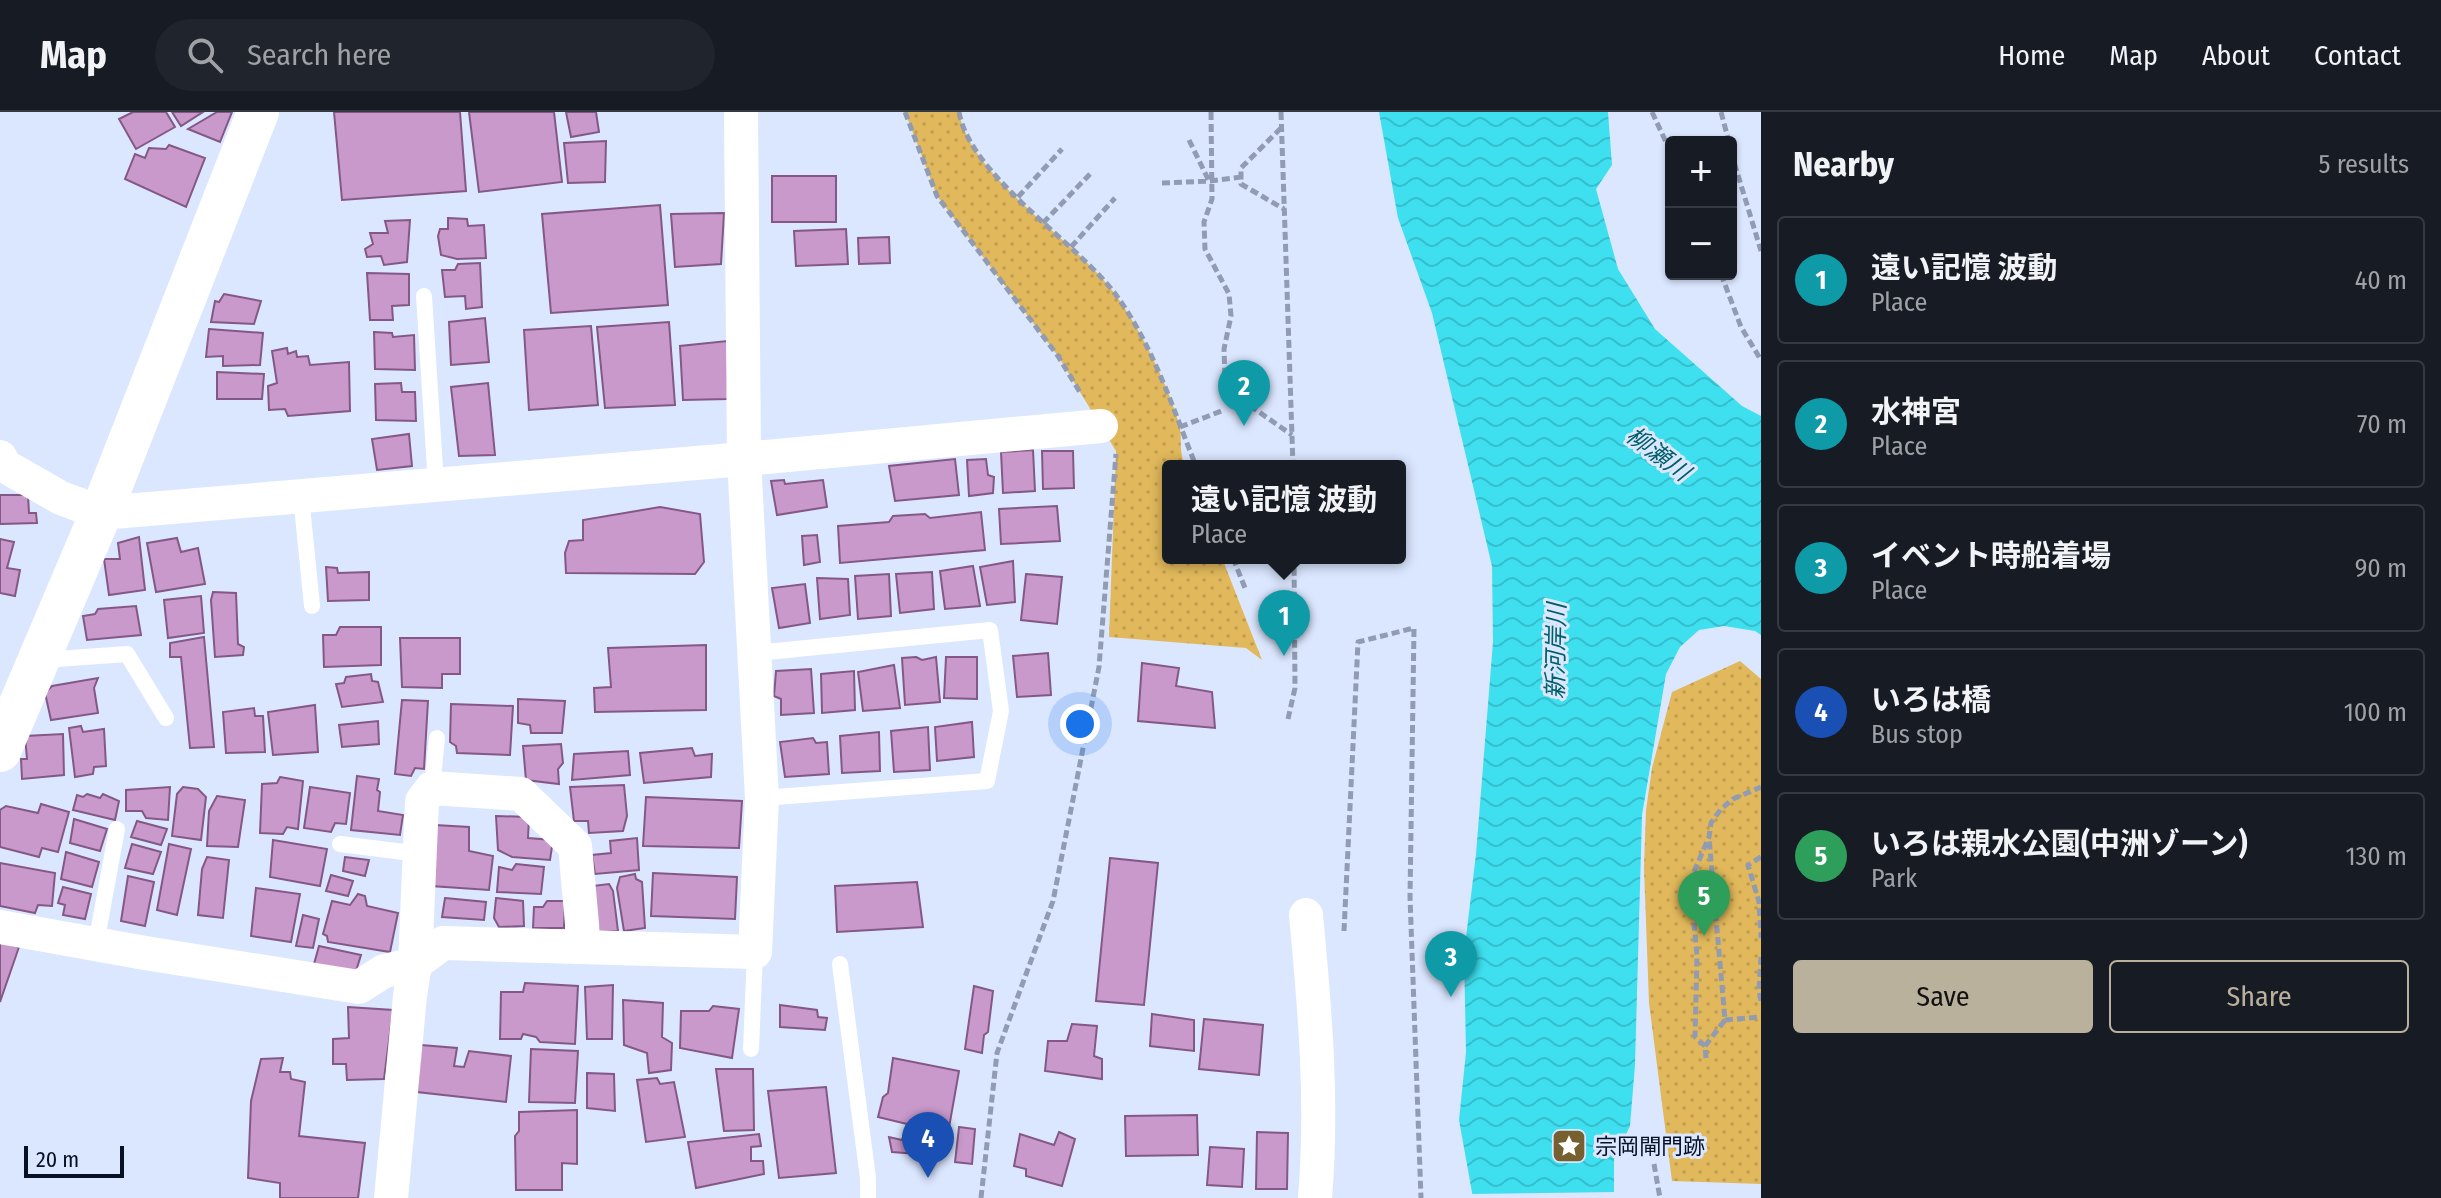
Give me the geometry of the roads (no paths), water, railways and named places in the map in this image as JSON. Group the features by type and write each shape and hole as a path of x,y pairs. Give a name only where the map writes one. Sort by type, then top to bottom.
{"street":[{"path":"0,751 101,513 258,112"},
{"path":"0,927 359,987 384,971 415,964 443,943 755,952 762,798 744,459 741,112"},
{"path":"2,464 61,498 101,513 1101,426"},
{"path":"391,1198 415,964 422,801 432,788 521,794 575,846 584,946"},
{"path":"1306,915 1318,1050 1320,1141 1315,1198"}],"lane":[{"path":"424,296 436,485"},
{"path":"301,496 312,606"},
{"path":"756,653 990,630 1001,711 987,781 762,798"},
{"path":"38,661 127,654 166,718"},
{"path":"432,788 437,738"},
{"path":"96,944 117,829"},
{"path":"340,844 420,854"},
{"path":"751,1049 755,952"},
{"path":"840,964 868,1198"}],"water":[{"path":"1379,112 1608,112 1612,165 1596,189 1618,269 1655,329 1742,406 1761,416 1761,635 1755,631 1724,626 1699,630 1680,647 1666,674 1642,815 1635,1065 1630,1126 1614,1159 1614,1198 1473,1198 1459,1120 1466,1052 1464,954 1476,854 1493,642 1492,566 1432,313 1398,218"}],"place":[{"name":"水神宮","path":"1244,426"},
{"name":"遠い記憶 波動","path":"1284,656"},
{"name":"いろは親水公園(中洲ゾーン)","path":"1704,936"},
{"name":"イベント時船着場","path":"1451,997"},
{"name":"宗岡閘門跡","path":"1569,1146"},
{"name":"いろは橋","path":"928,1178"}],"water label":[{"name":"柳瀬川","path":"1658,454"},
{"name":"新河岸川","path":"1556,651"}]}
